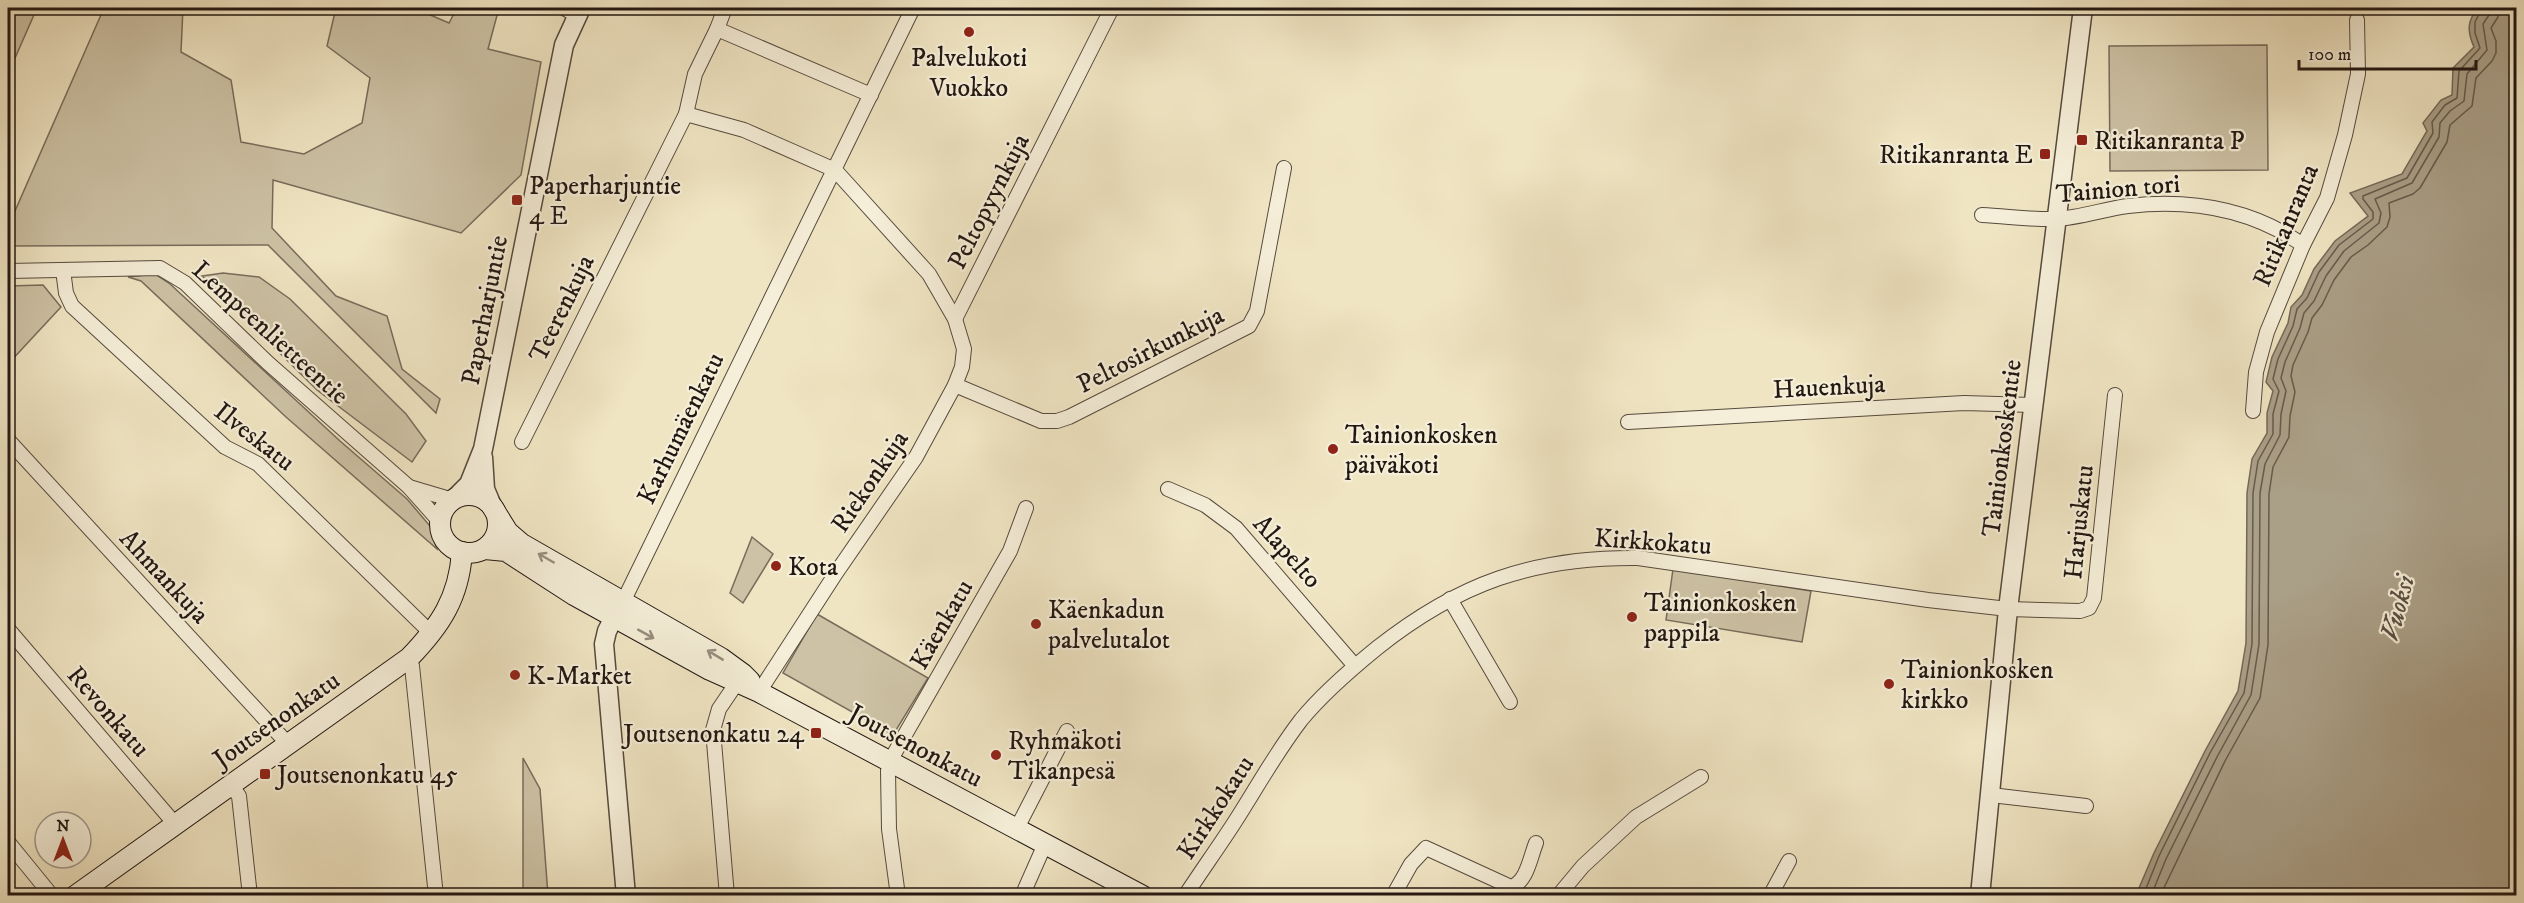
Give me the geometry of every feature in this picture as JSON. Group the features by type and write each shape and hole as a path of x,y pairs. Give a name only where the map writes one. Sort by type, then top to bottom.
{"main road":[{"path":"477,496 486,500 493,508 498,525 497,534 492,543 484,549 476,552 462,552 447,543 443,537 441,523 444,509 453,500 477,496"},
{"name":"Joutsenonkatu","path":"493,508 515,539 618,609 721,658 740,678 759,692 1143,896"},
{"name":"Joutsenonkatu","path":"484,549 506,551 574,596 618,609"},
{"name":"Joutsenonkatu","path":"75,896 409,658 432,634 454,596 462,552"}],"street":[{"name":"Teerenkuja","path":"522,442 621,239 686,114 695,74 725,8"},
{"name":"Karhumäenkatu","path":"626,896 604,644 618,609 913,8"},
{"name":"Peltopyynkuja","path":"955,319 1112,8"},
{"name":"Tainionkoskentie","path":"1980,896 2008,609 2032,405 2046,218 2083,8"},
{"name":"Paperharjuntie","path":"453,500 469,484 483,449 564,45 574,10"},
{"name":"Ritikanranta","path":"2253,411 2256,372 2267,332 2303,245 2327,198 2345,135 2358,74 2357,20"},
{"path":"717,28 871,95"},
{"path":"686,114 744,130 835,170 929,274 955,319"},
{"name":"Peltosirkunkuja","path":"955,385 1041,421 1057,421 1249,326 1257,311 1284,168"},
{"name":"Tainion tori","path":"1982,215 2046,218 2168,204 2217,208 2252,217 2281,230 2303,245"},
{"name":"Lempeenlietteentie","path":"8,271 160,268 185,283 268,363 409,487 441,523"},
{"name":"Ilveskatu","path":"63,270 66,293 72,306 225,447 258,464 432,634"},
{"name":"Riekonkuja","path":"759,692 836,573 916,457 955,385 962,368 964,349 955,319"},
{"name":"Harjuskatu","path":"2008,609 2080,611 2089,608 2094,598 2115,395"},
{"name":"Hauenkuja","path":"1628,422 1964,403 2032,405"},
{"name":"Ahmankuja","path":"8,440 288,744"},
{"name":"Paperharjuntie","path":"483,449 485,489 493,508"},
{"name":"Lempeenlietteentie","path":"409,487 453,500"},
{"name":"Alapelto","path":"1168,489 1205,505 1236,528 1355,666"},
{"name":"Käenkatu","path":"890,761 1010,551 1026,507"},
{"name":"Kirkkokatu","path":"1185,896 1289,736 1318,702 1355,666 1405,626 1450,599 1493,579 1527,569 1598,558 1638,558 1928,600 2008,609"},
{"path":"1450,599 1510,702"},
{"name":"Revonkatu","path":"8,629 175,824"},
{"path":"409,658 412,666 436,896"},
{"path":"727,896 713,730 719,709 740,678"},
{"path":"1016,830 1067,731"},
{"path":"890,761 888,771 889,830 898,896"},
{"path":"1558,896 1583,866 1636,817 1701,777"},
{"path":"230,784 239,796 250,896"},
{"path":"1991,795 2086,806"},
{"path":"8,842 52,896"},
{"path":"1393,896 1411,864 1426,848 1511,887 1518,885 1523,878 1536,843"},
{"path":"1022,896 1045,844"},
{"path":"1770,896 1789,861"}],"shaded area":[{"path":"8,8 37,8 8,74"},
{"path":"104,8 183,8 181,52 231,80 241,142 304,154 362,123 370,78 327,46 336,8 414,8 449,23 457,8 499,8 488,49 541,62 521,175 461,233 273,180 272,228 336,296 387,316 402,369 440,399 436,413 268,245 8,246 8,227"},
{"path":"2267,45 2268,170 2110,171 2109,46"},
{"path":"223,273 259,277 290,299 406,414 426,441 412,462 317,390 202,276"},
{"path":"155,274 169,283 340,441 407,499 430,526 437,549 286,417 141,281 128,277"},
{"path":"43,285 61,307 8,364 8,286"},
{"path":"752,537 773,554 743,603 730,593"},
{"path":"1673,569 1811,591 1802,642 1666,620"},
{"path":"817,614 928,678 893,735 783,673"},
{"path":"523,758 540,789 548,895 523,895"}],"water":[{"name":"Vuoksi","path":"2478,8 2516,8 2516,895 2136,895 2154,853 2205,751 2238,691 2246,643 2247,493 2252,459 2267,433 2267,413 2273,391 2266,382 2272,357 2288,323 2291,307 2302,295 2314,269 2335,241 2368,216 2350,193 2402,174 2427,131 2423,123 2441,100 2452,95 2453,68 2474,47 2469,26"}],"place":[{"name":"Palvelukoti Vuokko","path":"969,32"},
{"name":"Ritikanranta P","path":"2082,140"},
{"name":"Ritikanranta E","path":"2045,154"},
{"name":"Paperharjuntie 4 E","path":"517,200"},
{"name":"Tainionkosken päiväkoti","path":"1333,449"},
{"name":"Kota","path":"776,566"},
{"name":"Tainionkosken pappila","path":"1632,617"},
{"name":"Käenkadun palvelutalot","path":"1036,624"},
{"name":"K-Market","path":"515,675"},
{"name":"Tainionkosken kirkko","path":"1889,684"},
{"name":"Joutsenonkatu 24","path":"816,733"},
{"name":"Ryhmäkoti Tikanpesä","path":"996,755"},
{"name":"Joutsenonkatu 45","path":"265,774"}]}
